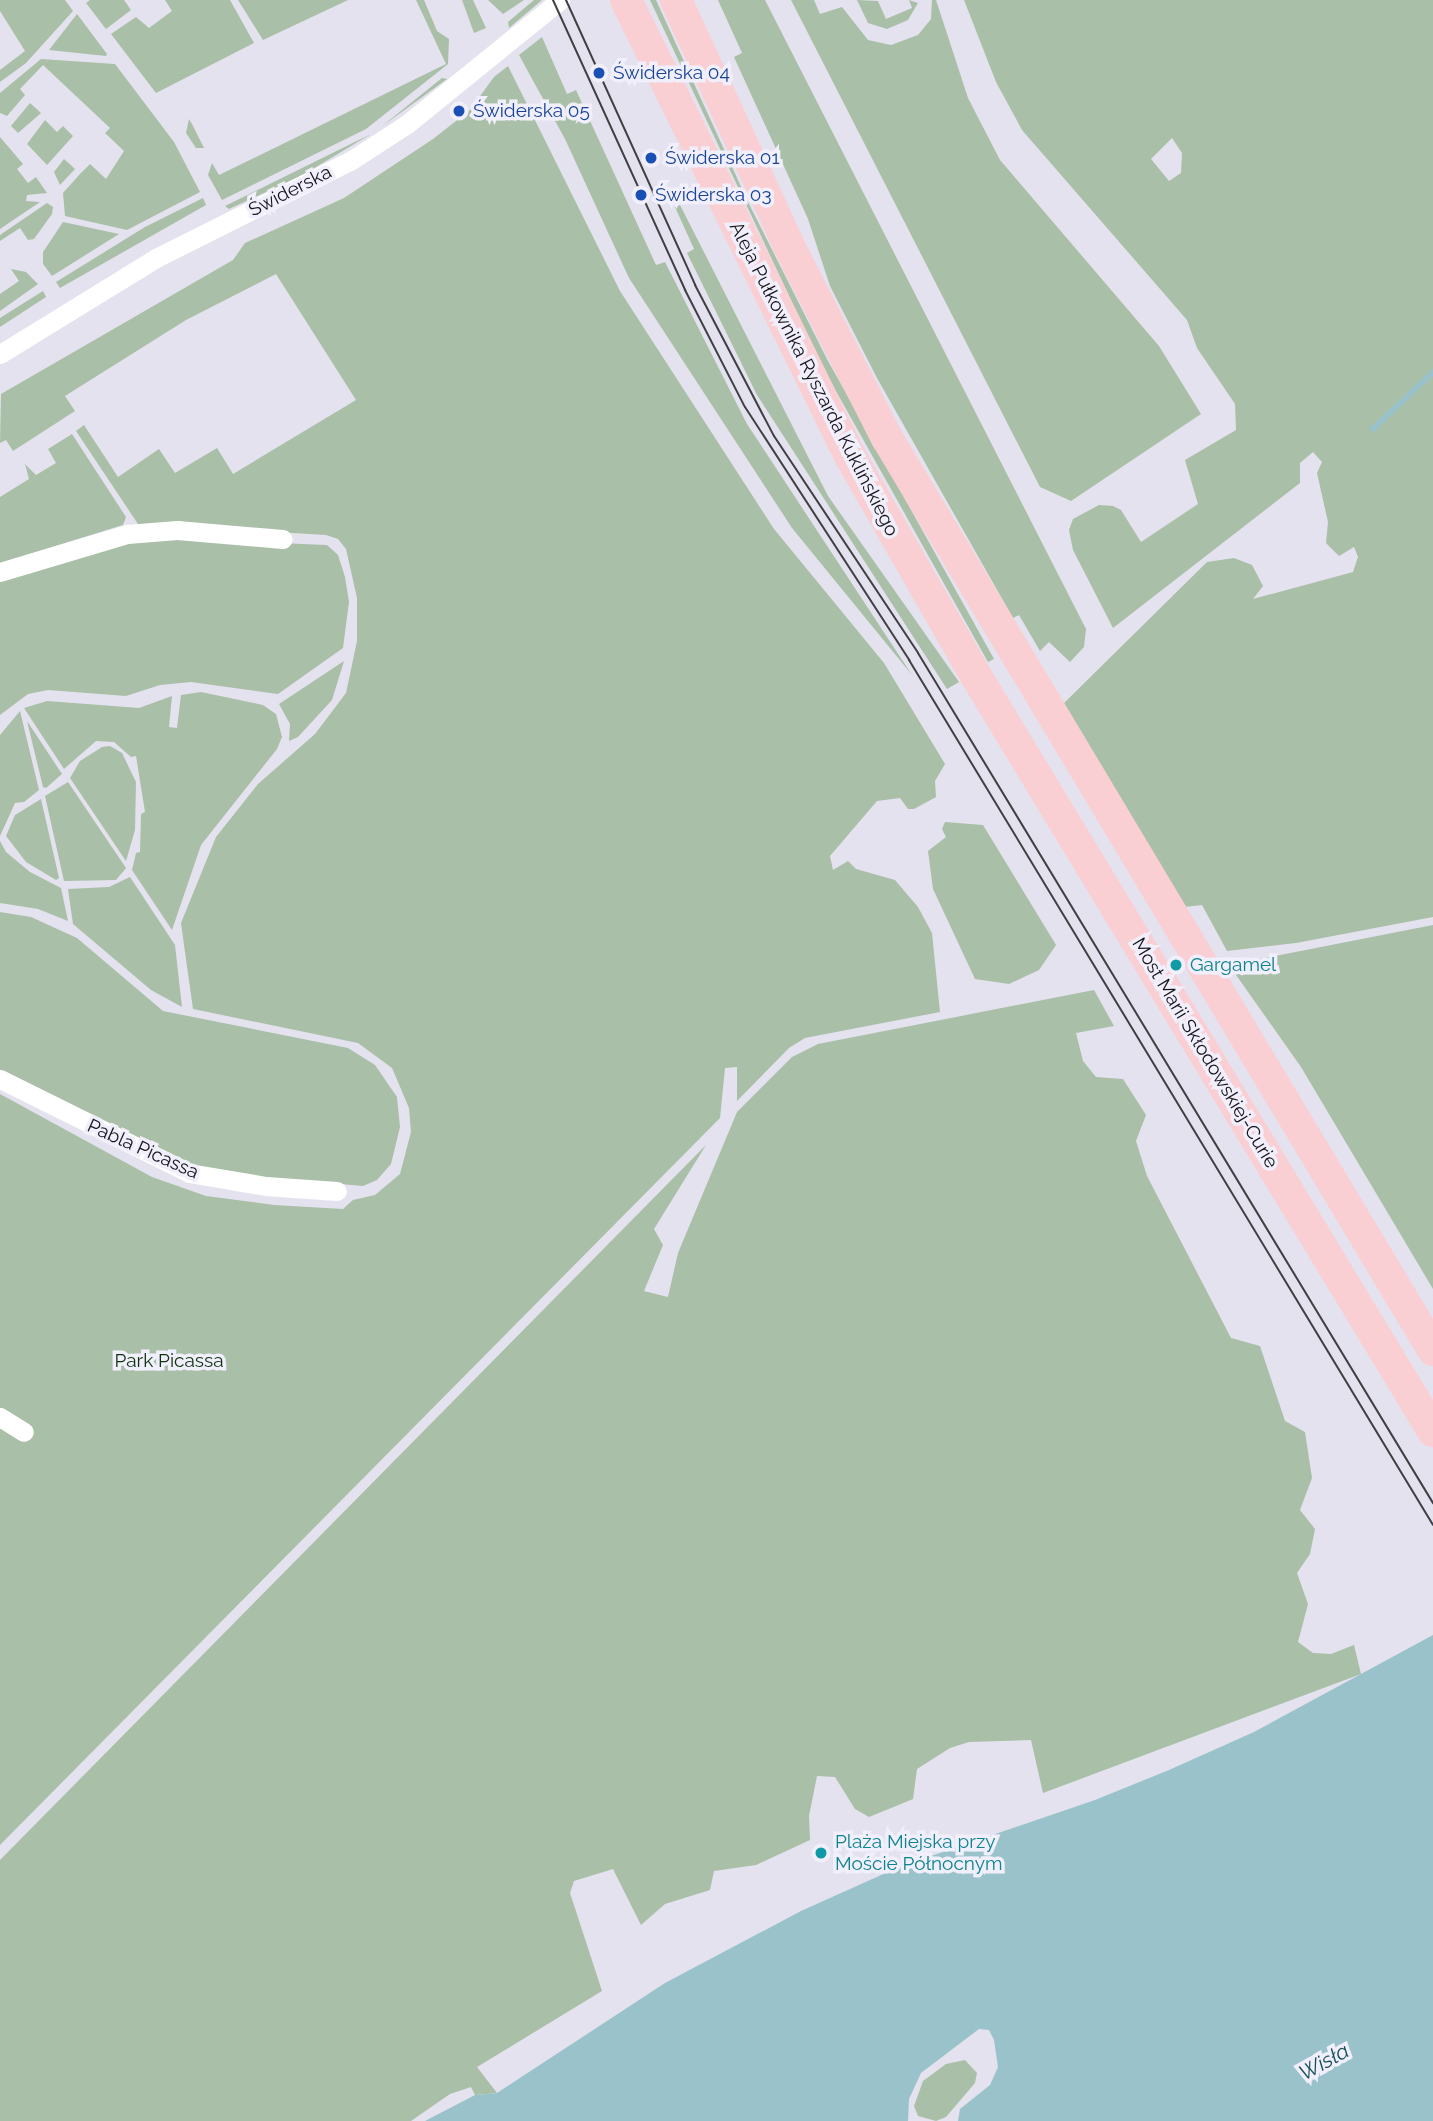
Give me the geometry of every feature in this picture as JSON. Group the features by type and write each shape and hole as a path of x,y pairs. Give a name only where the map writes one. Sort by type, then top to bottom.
{"main road":[{"name":"Aleja Pułkownika Ryszarda Kuklińskiego","path":"626,0 844,444 976,676"},
{"name":"Aleja Pułkownika Ryszarda Kuklińskiego","path":"676,0 789,246 887,438 1013,654 1433,1350"},
{"name":"Most Marii Skłodowskiej-Curie","path":"976,676 1433,1431"}],"street":[{"name":"Świderska","path":"0,354 156,258 349,161 407,124 560,0"},
{"path":"0,572 127,534 177,530 283,539"},
{"name":"Pabla Picassa","path":"0,1079 190,1173 266,1186 337,1191"},
{"path":"2,1414 24,1432"}],"green space":[{"path":"0,0 65,0 73,11 26,63 0,82 0,70 25,51 0,11"},
{"path":"90,0 124,0 131,10 106,29 86,3"},
{"path":"165,0 230,0 254,43 156,93 111,34 136,17 149,28 172,11"},
{"path":"238,0 348,0 263,40"},
{"path":"416,0 424,0 437,31 449,39 448,64 366,129 222,200 208,175 212,163 219,175 446,64"},
{"path":"462,0 473,0 486,28 474,33"},
{"path":"488,0 524,0 503,14"},
{"path":"534,0 542,0 509,28 508,22"},
{"path":"650,0 656,0 748,202 827,359 994,659 988,662 823,368"},
{"path":"718,0 765,0 1086,629 1084,647 1070,662 1049,642 1040,651 1019,615 1013,618 877,378 830,286 808,219 734,57 742,53"},
{"path":"791,0 814,0 820,14 842,7 868,40 891,45 918,35 931,19 932,0 936,0 968,98 1000,160 1159,346 1201,414 1071,501 1040,487"},
{"path":"857,0 878,1 886,19 912,8 909,0 918,3 908,20 887,29 868,23"},
{"path":"964,0 1433,0 1433,917 1296,943 1227,951 1202,905 1184,907 1059,708 1207,562 1234,558 1252,565 1263,586 1253,599 1353,572 1358,557 1354,547 1339,556 1326,543 1328,522 1317,473 1322,462 1313,452 1300,463 1300,483 1113,628 1073,550 1069,530 1073,519 1099,505 1113,506 1121,510 1141,542 1198,504 1185,460 1236,430 1235,404 1197,348 1187,320 1022,130 996,82","holes":["1172,138 1182,153 1181,173 1169,181 1151,159"]},
{"path":"77,14 107,54 106,56 49,50"},
{"path":"542,37 567,94 576,90 656,265 665,262 747,424 912,675 792,528 629,278 565,139 519,55"},
{"path":"41,59 115,64 174,142 200,192 127,230 65,216 63,193 80,174 90,164 106,179 124,151 105,133 110,128 43,65 20,89 25,95 7,116 0,113 0,93"},
{"name":"Park Picassa","path":"508,66 620,291 774,529 884,663 945,764 935,781 936,797 914,809 908,809 900,798 877,801 830,856 833,870 848,861 856,869 895,880 918,907 932,933 940,1012 805,1038 789,1048 737,1101 737,1067 725,1068 720,1118 0,1845 0,1094 152,1177 206,1196 274,1205 343,1209 353,1200 375,1195 400,1174 411,1132 409,1108 392,1068 358,1043 193,1009 181,923 216,837 258,784 315,734 346,693 357,641 357,598 346,549 338,539 326,535 138,524 76,431 84,425 118,477 159,449 175,473 217,448 233,474 356,400 276,274 186,320 65,396 75,411 13,451 6,440 0,443 1,394 233,260 245,243 344,198 433,139 470,110 494,77"},
{"path":"442,78 447,79 381,127"},
{"path":"30,103 41,113 18,133 11,126"},
{"path":"189,119 204,148 196,148 186,133"},
{"path":"45,120 57,132 63,126 73,136 47,165 27,144"},
{"path":"371,134 301,176 229,209 225,206"},
{"path":"0,137 23,164 17,169 28,183 36,177 47,193 27,195 26,201 40,202 0,229"},
{"path":"64,159 75,169 60,185 54,172"},
{"path":"203,198 206,205 60,288 56,282 145,227"},
{"path":"47,203 53,207 52,214 34,239 28,240 20,228 0,241 0,235"},
{"path":"680,205 828,496 959,682 947,689 757,395 687,253 694,249 675,207"},
{"path":"63,222 119,234 52,276 43,264 43,252"},
{"path":"11,269 26,272 38,284 0,311 0,294 19,281"},
{"path":"43,291 46,297 0,327 0,318"},
{"path":"72,434 126,517 123,525 0,563 0,497 29,479 25,464 36,475 56,463 48,449"},
{"path":"151,538 327,545 338,555 349,602 343,648 278,694 191,682 160,685 126,696 48,690 28,694 0,715 0,582 111,543"},
{"path":"344,661 332,700 298,737 289,741 290,724 279,704"},
{"path":"201,692 263,705 276,714 282,737 277,749 201,845 172,930 132,870 136,853 140,852 141,814 145,812 136,756 131,757 114,742 96,741 64,769 24,708 47,701 139,708 172,696 169,727 177,728 181,695"},
{"path":"20,711 39,790 24,802 15,803 0,836 0,735"},
{"path":"27,721 62,774 46,788 43,787"},
{"path":"110,746 122,753 136,782 135,830 126,861 70,778 80,761 102,747"},
{"path":"68,782 126,868 116,880 64,881 45,796"},
{"path":"41,799 59,878 56,880 26,862 6,836 15,815"},
{"path":"945,822 983,825 1056,945 1039,970 1009,984 975,979 933,889 928,851 946,837 942,829"},
{"path":"0,841 6,852 30,872 61,888 68,921 38,909 0,903"},
{"path":"130,877 175,945 182,1007 151,990 73,924 68,889 109,887"},
{"path":"0,912 31,917 77,938 163,1011 348,1048 375,1065 397,1097 400,1127 391,1164 377,1180 363,1186 230,1174 180,1163 0,1071"},
{"path":"1433,925 1433,1289 1301,1067 1229,965"},
{"path":"1094,990 1114,1026 1076,1033 1083,1061 1096,1077 1123,1079 1146,1115 1136,1141 1147,1176 1231,1338 1260,1346 1285,1421 1305,1432 1312,1478 1300,1510 1315,1529 1310,1554 1297,1573 1308,1604 1298,1642 1313,1653 1331,1654 1354,1645 1361,1674 1043,1793 1031,1740 969,1742 950,1748 917,1769 913,1799 869,1817 855,1809 835,1777 817,1776 809,1816 810,1840 756,1865 714,1871 710,1890 665,1904 641,1925 613,1869 574,1881 570,1893 602,1991 477,2067 497,2093 475,2095 471,2087 450,2094 411,2121 0,2121 0,1860 706,1145 654,1229 663,1245 644,1291 668,1297 678,1253 737,1112 792,1057 818,1044"},
{"path":"965,2060 977,2073 975,2083 946,2117 936,2121 918,2116 914,2106 923,2081 946,2064"}],"water":[{"name":"Wisła","path":"1433,1635 1433,2121 958,2121 960,2109 990,2085 998,2067 994,2040 989,2030 979,2029 921,2073 909,2099 908,2121 425,2121 475,2095 497,2093 665,1983 801,1911 899,1867 1095,1800 1169,1770 1254,1732"}],"waterway":[{"path":"1373,429 1433,372"}],"tram line":[{"path":"553,0 685,290 745,407 909,660 1433,1525"},
{"path":"566,0 695,285 774,436 918,653 1433,1503"}],"place":[{"name":"Świderska 04","path":"599,73"},
{"name":"Świderska 05","path":"459,111"},
{"name":"Świderska 01","path":"651,158"},
{"name":"Świderska 03","path":"641,195"},
{"name":"Gargamel","path":"1176,965"},
{"name":"Plaża Miejska przy Moście Północnym","path":"821,1853"}]}
